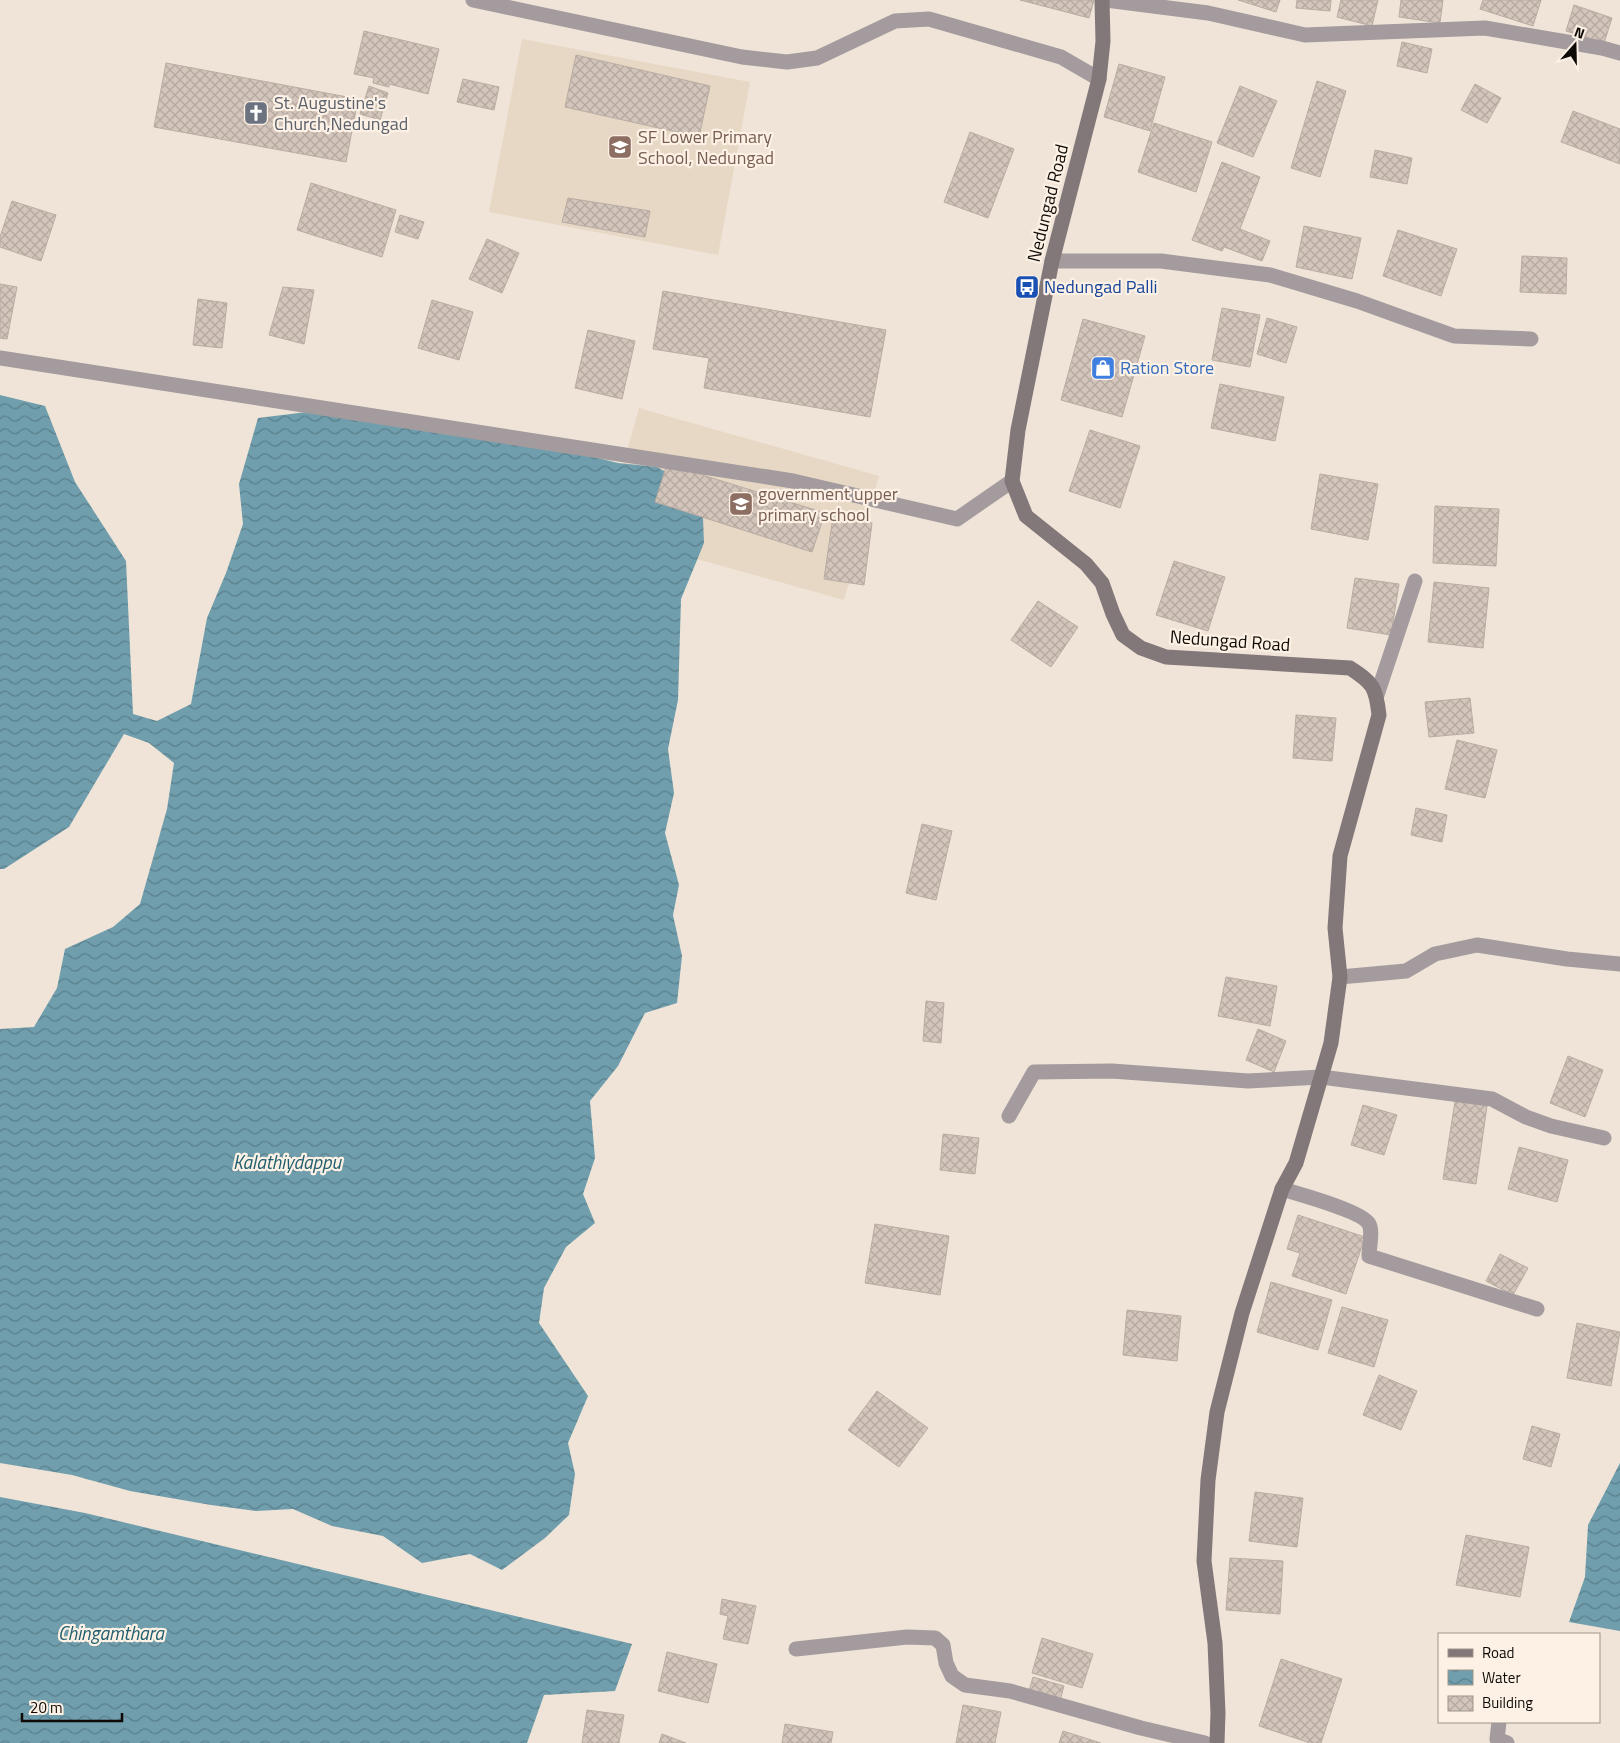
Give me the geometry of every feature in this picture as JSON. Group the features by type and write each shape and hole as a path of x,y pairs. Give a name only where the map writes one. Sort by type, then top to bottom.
{"main road":[{"name":"Nedungad Road","path":"1102,0 1103,41 1100,79 1052,260 1018,430 1012,480 1026,516 1086,564 1102,583 1123,635 1141,648 1166,656 1350,668 1368,680 1377,695"},
{"path":"1217,1743 1218,1713 1215,1643 1204,1561 1208,1480 1217,1412 1242,1313 1282,1189 1296,1164 1331,1043 1340,977 1335,928 1340,856 1379,715 1377,695"}],"street":[{"path":"473,0 742,56 787,62 817,58 895,21 928,19 1061,57 1100,79"},
{"path":"1106,0 1208,13 1305,35 1485,28 1602,48 1620,53"},
{"path":"1052,260 1161,262 1270,275 1357,301 1454,336 1531,340"},
{"path":"0,358 793,481 957,520 1012,480"},
{"path":"1377,695 1415,581"},
{"path":"1340,977 1406,971 1435,954 1477,945 1567,959 1620,964"},
{"path":"1009,1116 1034,1072 1112,1072 1248,1080 1321,1077 1492,1099 1526,1117 1551,1126 1604,1138"},
{"path":"1282,1189 1340,1208 1366,1220 1370,1226 1369,1256 1537,1309"},
{"path":"796,1649 907,1637 935,1638 944,1644 946,1663 952,1676 965,1685 1010,1691 1141,1728 1205,1743"},
{"path":"1499,1723 1497,1739 1507,1743"}],"shaded area":[{"name":"SF Lower Primary School, Nedungad","path":"522,39 750,82 718,255 489,212"},
{"name":"government upper primary school","path":"639,408 879,476 844,600 604,533"}],"water":[{"name":"Kalathiydappu","path":"0,395 45,406 75,482 126,561 133,714 157,721 191,704 207,618 226,573 243,524 239,484 258,418 323,410 502,434 618,463 657,467 702,493 704,543 681,599 678,700 668,749 674,793 665,833 679,885 673,915 682,956 677,1003 645,1013 618,1066 590,1101 595,1158 583,1194 595,1223 566,1247 544,1288 539,1323 588,1396 568,1443 575,1474 569,1515 545,1538 502,1570 470,1554 422,1563 383,1536 332,1526 293,1509 256,1511 211,1505 130,1491 72,1475 0,1463 0,1029 34,1027 57,988 65,949 113,927 140,904 167,809 174,763 149,743 124,734 69,827 4,869 0,869"},
{"path":"1620,1463 1620,1631 1569,1622 1585,1577 1588,1525"},
{"name":"Chingamthara","path":"0,1497 85,1513 632,1644 615,1691 544,1695 527,1743 0,1743"}],"building":[{"path":"1020,0 1094,0 1089,18"},
{"path":"1238,0 1280,0 1276,12"},
{"path":"1297,0 1331,0 1330,11 1296,8"},
{"path":"1341,0 1378,0 1372,26 1337,17"},
{"path":"1401,0 1443,0 1440,23 1399,17"},
{"path":"1483,0 1541,0 1533,26 1480,9"},
{"path":"1574,5 1612,18 1604,43 1566,31"},
{"path":"364,31 439,49 428,94 389,84 389,87 373,83 374,78 354,74"},
{"path":"1402,42 1432,49 1427,73 1397,66"},
{"path":"576,55 710,86 699,137 565,107"},
{"name":"St. Augustine's Church,Nedungad","path":"166,63 358,99 346,162 154,127"},
{"path":"1119,64 1165,77 1150,131 1104,117"},
{"path":"463,79 499,87 494,110 457,102"},
{"path":"1317,81 1346,91 1320,177 1291,168"},
{"path":"1475,84 1501,98 1487,123 1461,110"},
{"path":"369,86 388,93 380,120 360,114"},
{"path":"1240,86 1277,101 1253,157 1217,143"},
{"path":"1573,111 1620,129 1620,164 1561,142"},
{"path":"1154,123 1212,142 1196,192 1138,172"},
{"path":"970,132 1014,149 988,218 944,202"},
{"path":"1375,150 1412,158 1407,184 1370,177"},
{"path":"1222,162 1260,177 1240,229 1270,241 1262,261 1224,247 1222,251 1192,240"},
{"path":"311,183 396,210 382,257 297,230"},
{"path":"568,198 650,211 645,237 562,222"},
{"path":"12,201 56,215 41,261 0,247 0,237"},
{"path":"400,215 424,222 418,239 395,232"},
{"path":"1304,226 1361,238 1352,279 1296,267"},
{"path":"1398,230 1457,249 1441,296 1383,276"},
{"path":"487,239 519,253 502,293 469,279"},
{"path":"1522,256 1567,258 1566,294 1520,292"},
{"path":"0,284 17,287 7,339 0,338"},
{"path":"283,287 314,290 304,344 269,335"},
{"path":"663,291 886,330 870,417 704,388 709,358 653,349"},
{"path":"198,299 227,303 222,348 193,345"},
{"path":"432,300 473,312 459,360 418,348"},
{"path":"1222,308 1260,315 1250,367 1212,360"},
{"path":"1267,318 1297,327 1286,363 1257,354"},
{"name":"Ration Store","path":"1083,319 1145,336 1122,417 1061,400"},
{"path":"588,330 635,341 622,399 575,388"},
{"path":"1220,384 1284,397 1275,441 1211,428"},
{"path":"1090,430 1140,446 1120,508 1069,491"},
{"path":"667,464 825,513 812,552 655,502"},
{"path":"1320,474 1378,484 1368,540 1311,529"},
{"path":"1435,506 1499,509 1496,566 1433,563"},
{"path":"833,517 872,523 864,585 824,579"},
{"path":"1174,561 1225,577 1208,631 1156,615"},
{"path":"1355,578 1399,584 1391,635 1347,628"},
{"path":"1434,582 1489,588 1483,648 1428,642"},
{"path":"1038,601 1078,627 1051,667 1011,640"},
{"path":"1470,698 1474,733 1429,737 1425,702"},
{"path":"1296,715 1336,718 1332,761 1293,758"},
{"path":"1457,740 1497,750 1485,798 1445,789"},
{"path":"1416,808 1447,815 1442,842 1411,835"},
{"path":"922,824 952,831 936,900 906,893"},
{"path":"1226,977 1277,986 1270,1026 1218,1016"},
{"path":"926,1001 944,1003 941,1043 923,1041"},
{"path":"1258,1029 1286,1041 1274,1072 1246,1060"},
{"path":"1568,1056 1603,1070 1585,1117 1550,1103"},
{"path":"1455,1101 1487,1106 1476,1184 1443,1179"},
{"path":"1363,1105 1397,1115 1384,1155 1351,1145"},
{"path":"943,1134 979,1138 975,1174 940,1170"},
{"path":"1519,1147 1568,1160 1557,1202 1508,1189"},
{"path":"1298,1215 1365,1237 1346,1294 1292,1276 1300,1253 1287,1249"},
{"path":"875,1224 949,1236 940,1295 865,1283"},
{"path":"1500,1254 1528,1268 1513,1295 1486,1281"},
{"path":"1271,1282 1332,1300 1318,1350 1257,1332"},
{"path":"1342,1307 1388,1320 1374,1367 1328,1353"},
{"path":"1127,1310 1181,1316 1177,1361 1123,1355"},
{"path":"1577,1323 1620,1332 1611,1386 1567,1378"},
{"path":"1379,1375 1417,1391 1401,1430 1363,1415"},
{"path":"877,1391 928,1428 899,1467 848,1430"},
{"path":"1532,1426 1560,1434 1551,1467 1523,1459"},
{"path":"1255,1492 1303,1498 1297,1547 1249,1541"},
{"path":"1466,1535 1529,1547 1520,1597 1456,1585"},
{"path":"1230,1558 1283,1561 1280,1614 1226,1610"},
{"path":"722,1599 756,1606 748,1644 723,1639 728,1616 720,1614"},
{"path":"1042,1638 1093,1654 1082,1688 1032,1673"},
{"path":"667,1652 717,1664 708,1703 658,1691"},
{"path":"1281,1659 1342,1679 1321,1743 1310,1743 1259,1726"},
{"path":"1033,1677 1064,1686 1059,1704 1028,1694"},
{"path":"963,1705 1001,1712 995,1743 956,1743"},
{"path":"587,1710 624,1715 619,1743 582,1743"},
{"path":"785,1724 833,1732 831,1743 782,1743"},
{"path":"1063,1731 1101,1743 1059,1743"},
{"path":"662,1734 686,1743 659,1743"}],"place":[{"name":"St. Augustine's Church,Nedungad","path":"256,113"},
{"name":"SF Lower Primary School, Nedungad","path":"620,147"},
{"name":"Nedungad Palli","path":"1027,287"},
{"name":"Ration Store","path":"1103,368"},
{"name":"government upper primary school","path":"741,504"}]}
